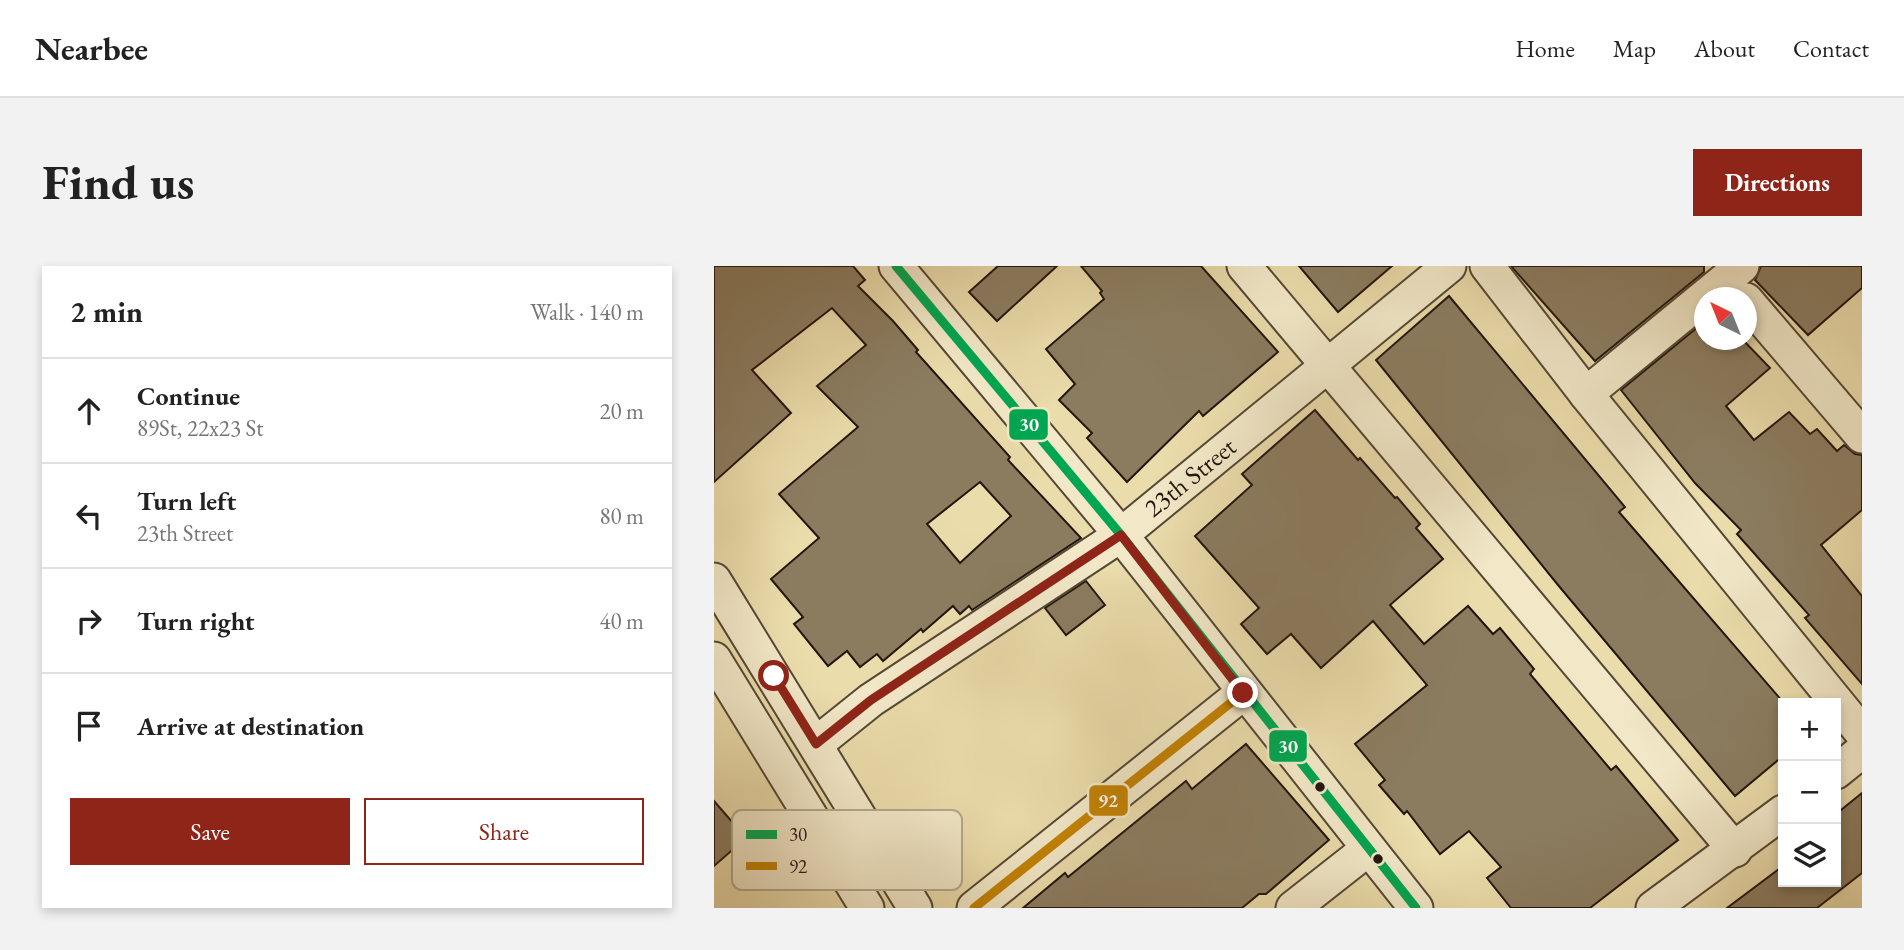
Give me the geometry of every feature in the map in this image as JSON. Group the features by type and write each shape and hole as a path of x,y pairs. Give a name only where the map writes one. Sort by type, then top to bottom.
{"street":[{"path":"896,266 1121,535 1243,693 1416,908"},
{"path":"1244,266 1735,850"},
{"name":"23th Street","path":"816,744 871,700 1121,535 1449,266"},
{"path":"1486,266 1586,394 1862,733"},
{"path":"1586,394 1740,285 1862,436"},
{"path":"714,580 856,810"},
{"path":"714,659 807,810"},
{"path":"974,908 1243,693"},
{"path":"1841,768 1862,751"},
{"path":"1653,908 1778,816"},
{"path":"1293,908 1368,849"},
{"path":"856,890 867,908"},
{"path":"904,890 915,908"}],"building":[{"path":"714,266 853,266 865,280 858,286 893,321 918,350 916,352 1010,457 1008,460 1081,538 972,610 969,606 960,614 953,606 883,661 877,654 860,667 847,651 828,666 794,624 803,617 771,579 819,538 779,494 858,427 817,386 866,345 832,308 752,370 791,413 714,482","holes":["980,482 1011,516 960,563 927,524"]},
{"path":"998,266 1057,266 997,321 969,292"},
{"path":"1081,266 1201,266 1278,352 1203,416 1199,411 1127,482 1087,438 1092,433 1059,400 1075,384 1046,349 1104,299 1100,293 1102,291"},
{"path":"1299,266 1392,266 1338,312"},
{"path":"1511,266 1704,266 1704,272 1595,361"},
{"path":"1761,266 1862,266 1862,288 1808,335 1755,280"},
{"path":"1449,296 1625,507 1619,512 1780,698 1778,760 1735,796 1558,585 1376,360"},
{"path":"1694,330 1694,350 1753,350 1770,368 1726,406 1754,440 1789,412 1810,434 1817,429 1837,451 1844,445 1855,454 1862,455 1862,510 1821,545 1862,596 1862,684 1805,618 1809,615 1737,534 1741,530 1695,483 1621,390"},
{"path":"1315,410 1358,460 1360,458 1395,498 1397,497 1420,524 1416,528 1443,559 1390,605 1424,644 1468,606 1493,634 1500,628 1534,669 1530,674 1611,770 1616,766 1678,840 1590,908 1511,908 1487,878 1501,867 1469,831 1440,854 1407,811 1404,814 1379,785 1385,780 1355,744 1427,685 1373,621 1321,668 1291,634 1267,654 1241,624 1259,608 1195,536 1252,485 1242,474"},
{"path":"1086,581 1105,605 1066,635 1045,608"},
{"path":"1246,744 1329,840 1266,894 1259,894 1242,908 1023,908 1065,873 1068,877 1186,781 1192,789"},
{"path":"1862,793 1862,873 1817,908 1727,908 1778,870 1778,887 1841,887 1841,810"},
{"path":"714,801 732,822 732,850 714,866"}],"transit line":[{"name":"30","path":"896,266 1121,535 1416,908"},
{"name":"92","path":"974,908 1243,693"}],"route":[{"path":"774,676 816,744 871,700 1121,535 1243,693"}]}
